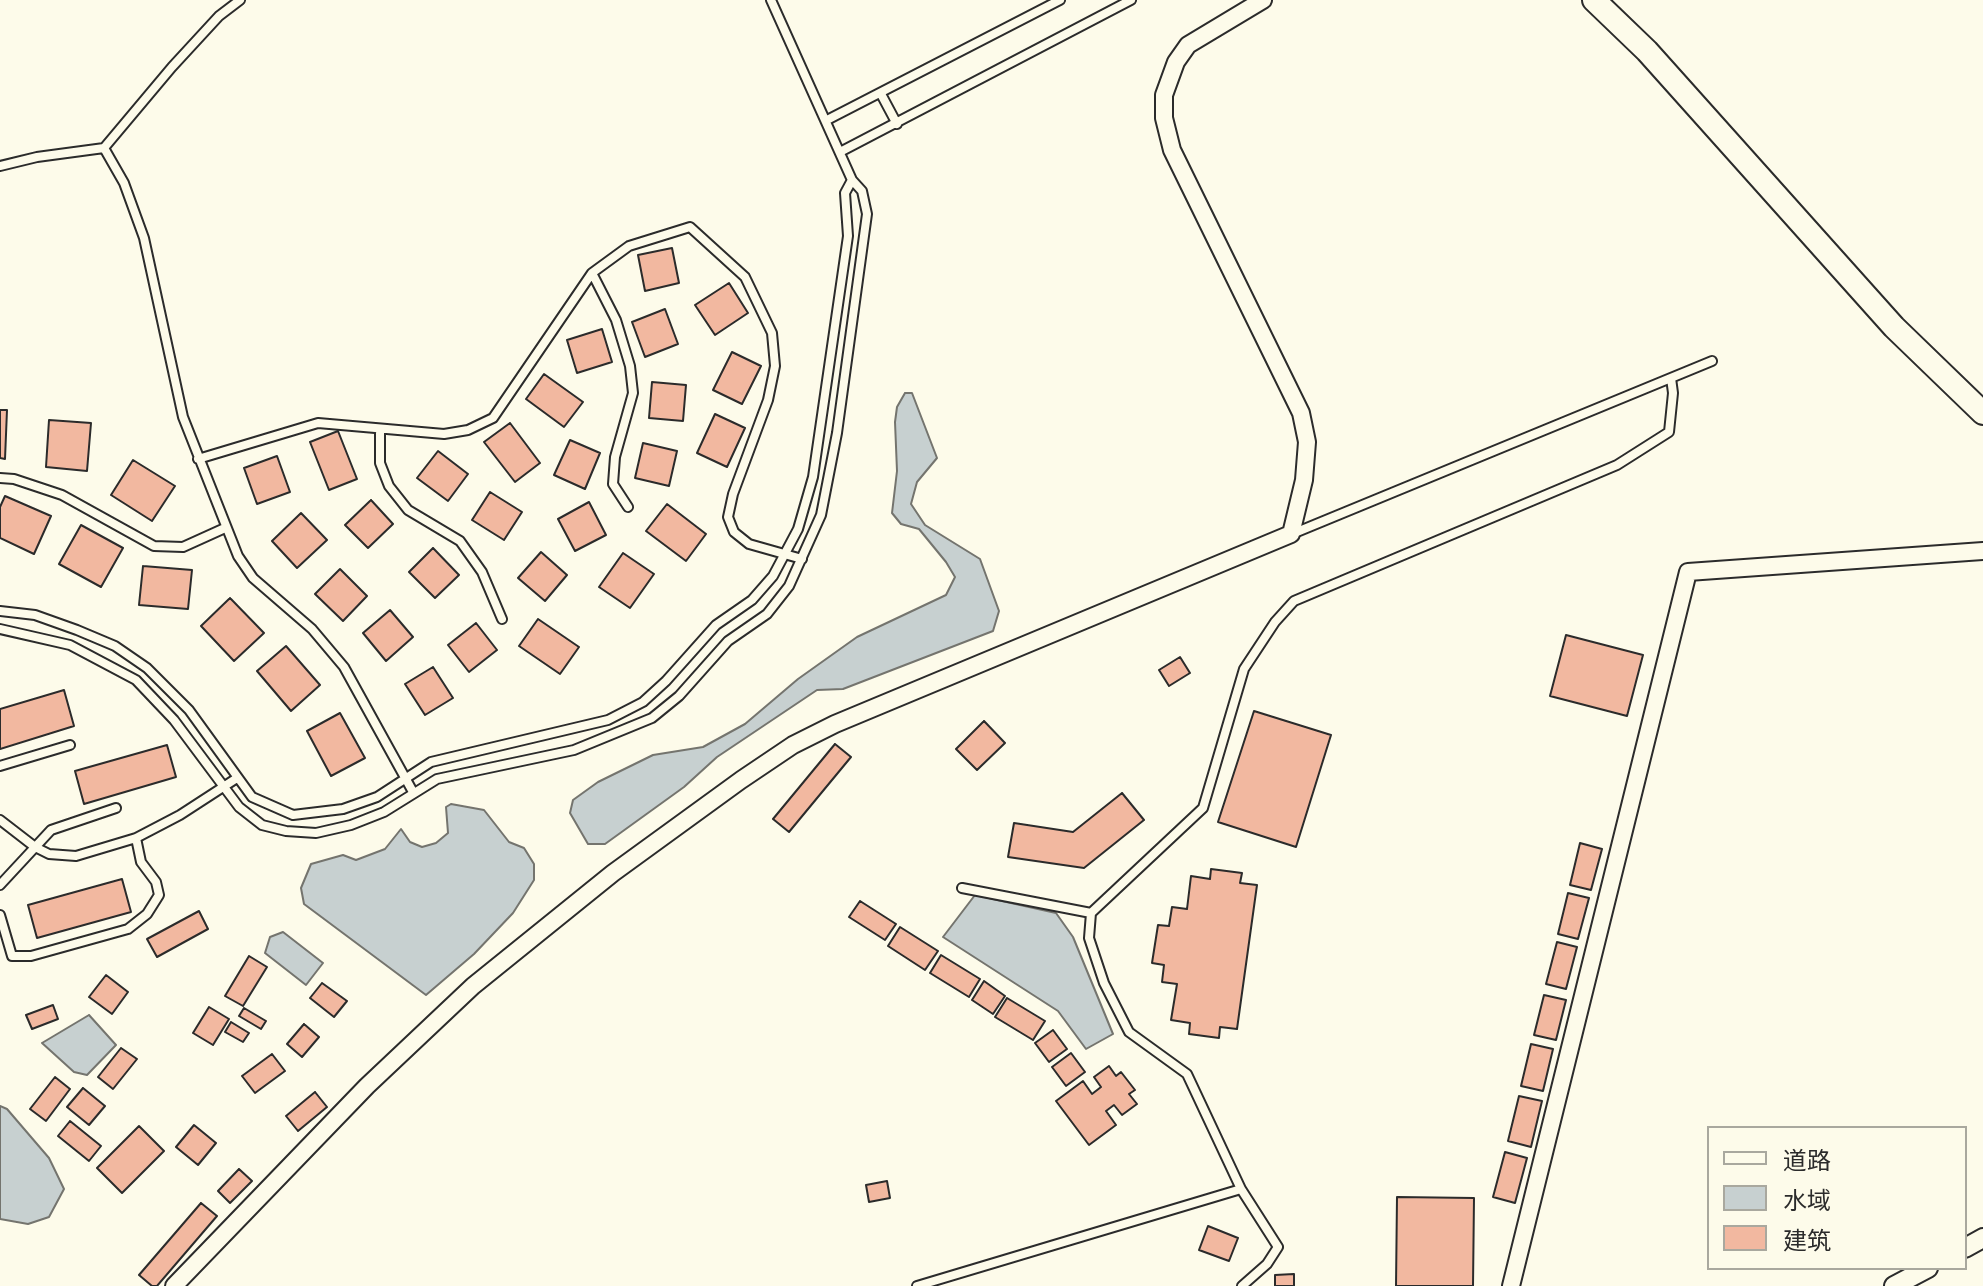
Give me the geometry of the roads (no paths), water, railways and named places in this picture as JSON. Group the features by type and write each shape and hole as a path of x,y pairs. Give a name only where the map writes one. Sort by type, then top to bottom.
{"main road":[{"path":"1594,0 1647,51 1894,327 1983,413"}],"street":[{"path":"174,1286 367,1086 473,986 613,873 754,771 835,724 1291,534 1304,480 1307,442 1301,413 1172,150 1164,118 1164,95 1176,62 1188,45 1263,0"},
{"path":"1511,1286 1688,572 1983,551"},
{"path":"1894,1286 1924,1270"}],"lane":[{"path":"0,166 37,157 104,148 209,26 240,0"},
{"path":"0,629 70,645 136,680 174,720 239,807 262,825 286,831 316,833 351,825 384,812 437,779 472,769 574,750 652,718 679,696 728,641 767,614 789,586 821,515 866,230 862,191 852,180 771,0"},
{"path":"827,120 1060,0"},
{"path":"840,152 1131,0"},
{"path":"881,94 897,124"},
{"path":"104,148 124,183 144,238 183,417 225,528 253,578 312,629 344,667 413,792"},
{"path":"0,611 35,615 77,630 115,646 147,668 189,710 252,797 275,810 314,815 377,797 431,762 608,720 643,702 716,625 752,600 773,576 807,505 848,236 845,193 852,180"},
{"path":"198,459 318,423 444,434 468,430 493,418 592,273 613,254 629,246 690,227 745,277 772,333 775,366 768,400 733,494 728,517 734,532 749,544 802,559"},
{"path":"592,273 616,320 630,366 633,393 615,457 613,484 628,507"},
{"path":"1291,534 1712,361"},
{"path":"1242,1286 1267,1264 1278,1247 1241,1189 1187,1074 1129,1032 1104,983 1089,938 1091,913 1203,808 1244,669 1275,622 1294,601 1617,465 1669,432 1673,403 1671,378"},
{"path":"380,429 380,463 389,486 408,510 460,541 482,572 502,619"},
{"path":"0,478 14,479 62,495 154,546 183,547 205,540 225,528"},
{"path":"0,766 70,745"},
{"path":"0,820 49,854 76,856 136,838 237,778"},
{"path":"0,885 51,830 116,808"},
{"path":"0,915 12,956 31,956 128,929 147,914 159,895 156,882 141,862 136,838"},
{"path":"962,888 1091,913"},
{"path":"917,1286 1241,1189"}],"water":[{"path":"905,393 912,393 937,458 917,482 911,504 925,525 980,559 999,611 993,631 843,689 817,690 717,757 684,787 605,844 588,844 570,813 573,800 598,782 653,755 703,747 745,724 798,679 857,637 946,595 955,577 946,562 919,529 901,524 892,513 897,471 895,422 897,407"},
{"path":"451,804 484,810 509,842 524,848 534,864 534,880 513,913 474,954 426,995 304,904 301,888 311,864 343,855 356,860 385,849 401,829 410,842 422,847 436,843 448,833 446,807"},
{"path":"975,895 1056,913 1073,937 1113,1034 1086,1049 1058,1011 943,937"},
{"path":"283,932 323,963 306,985 265,953 270,937"},
{"path":"89,1015 116,1045 87,1075 74,1072 42,1043"},
{"path":"0,1106 7,1109 49,1158 64,1189 49,1217 28,1224 0,1219"}]}
